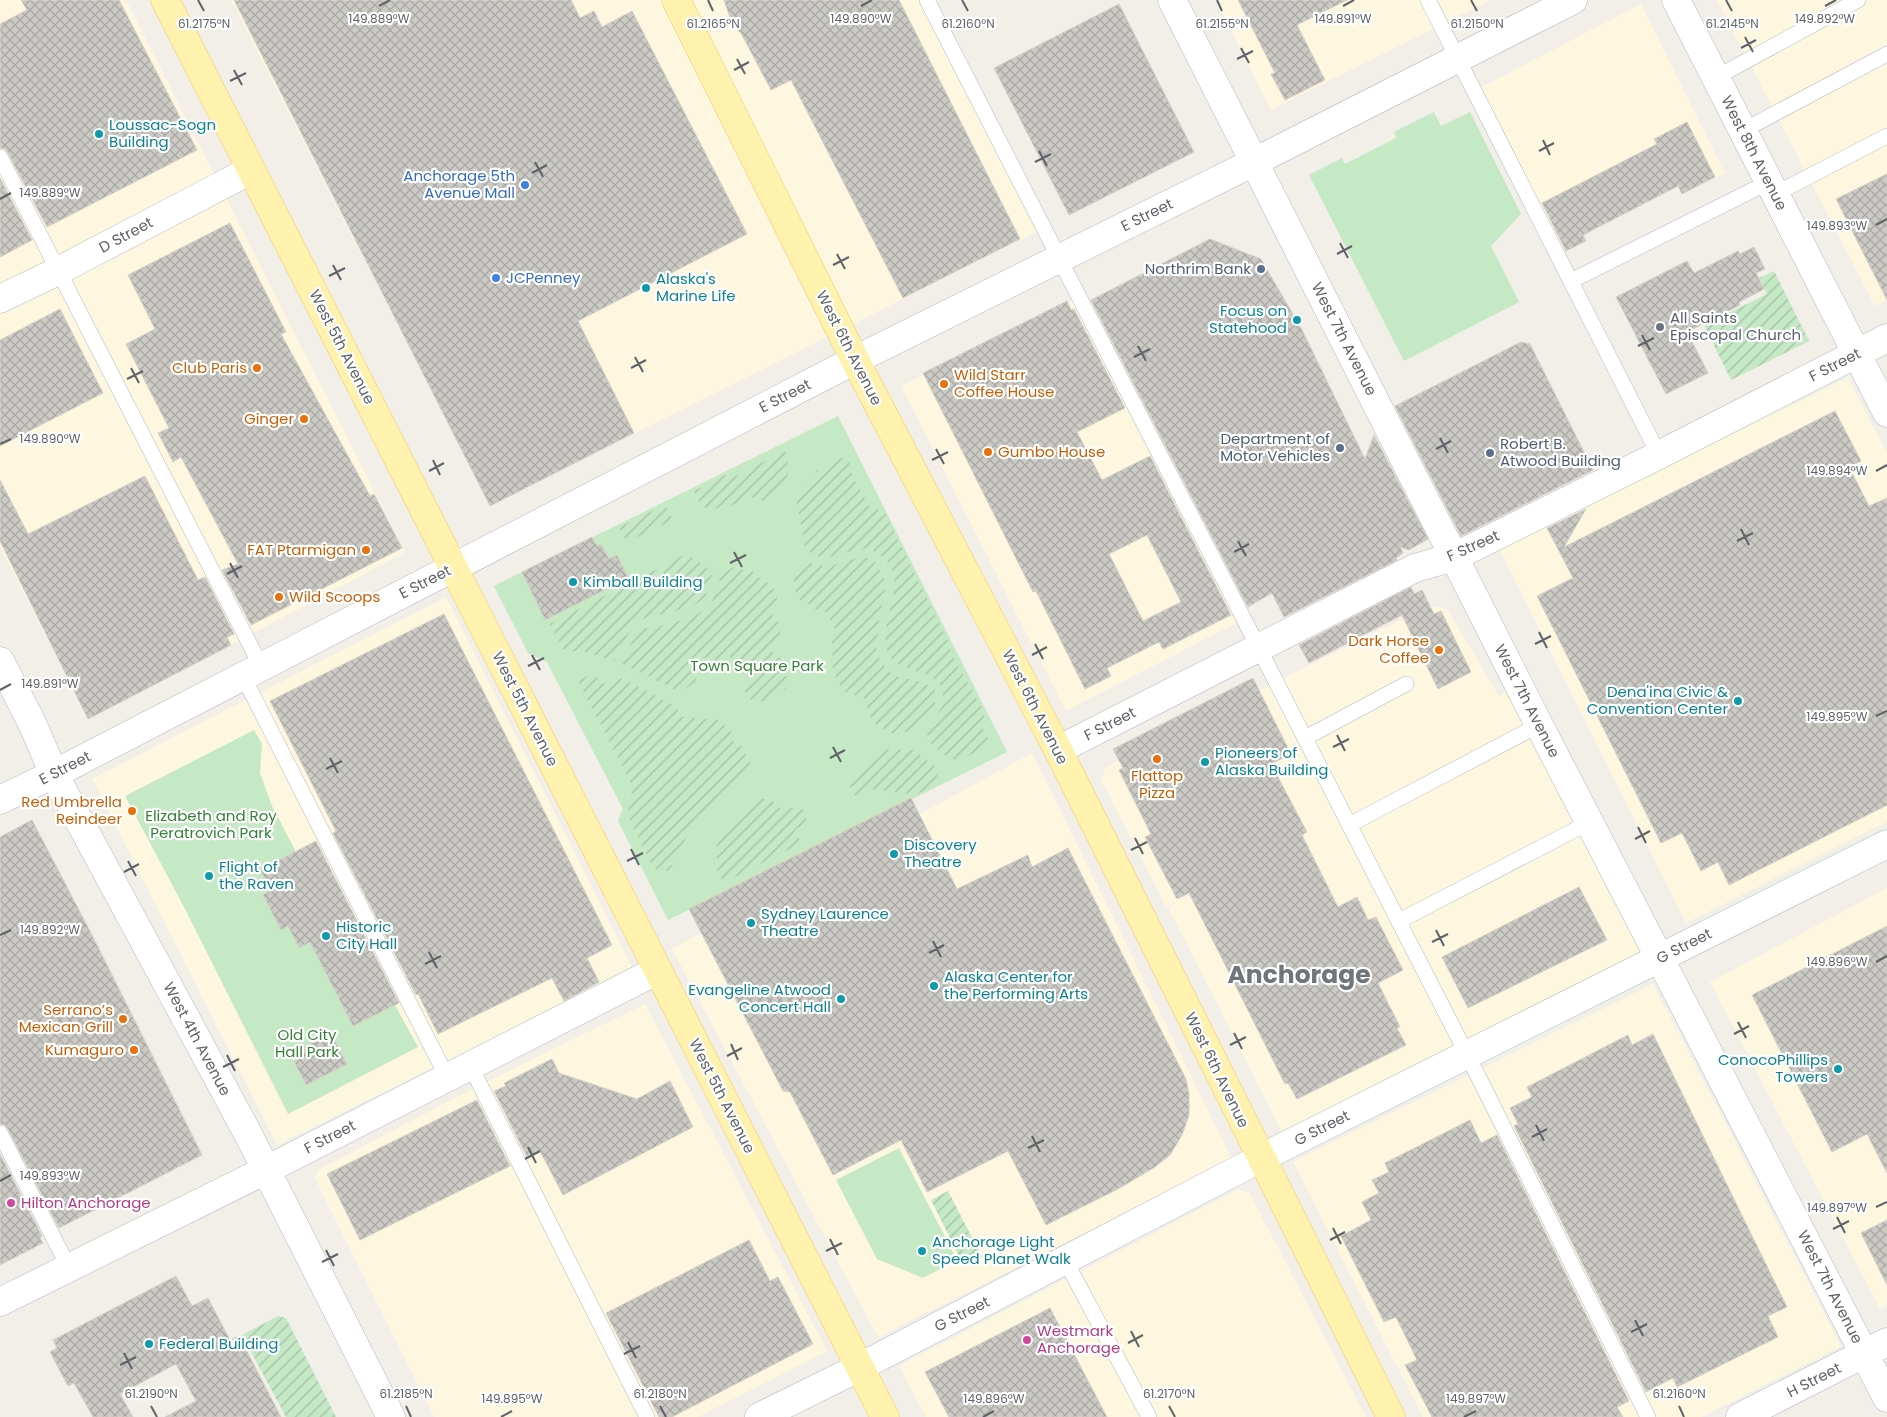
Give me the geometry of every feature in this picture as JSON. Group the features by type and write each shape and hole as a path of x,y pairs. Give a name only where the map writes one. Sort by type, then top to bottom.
{"main road":[{"name":"West 5th Avenue","path":"165,0 885,1417"},
{"name":"West 6th Avenue","path":"676,0 855,360 1058,750 1391,1417"}],"street":[{"name":"West 7th Avenue","path":"1172,0 1539,725 1660,958 1876,1348 1887,1398"},
{"name":"E Street","path":"0,800 54,774 855,360 1254,162 1573,0"},
{"name":"West 8th Avenue","path":"1676,0 1887,413"},
{"name":"D Street","path":"0,299 58,271 251,170"},
{"name":"F Street","path":"1058,750 1415,568 1454,557 1660,455 1887,338"},
{"name":"West 4th Avenue","path":"0,661 32,723 54,774 266,1170 391,1417"},
{"name":"G Street","path":"759,1417 860,1367 1261,1158 1887,844"},
{"name":"F Street","path":"0,1302 266,1170 658,970"},
{"name":"H Street","path":"1740,1417 1876,1348"}],"lane":[{"path":"927,0 1399,921 1648,1417"},
{"path":"1428,0 1660,455"},
{"path":"1715,78 1858,0"},
{"path":"1742,131 1887,54"},
{"path":"1571,281 1887,136"},
{"path":"0,157 58,271 252,671 458,1071 647,1417"},
{"path":"1305,738 1406,684"},
{"path":"1349,825 1539,725"},
{"path":"1399,921 1590,822"},
{"path":"0,1133 69,1268"},
{"path":"1066,1260 1149,1417"}],"shaded area":[{"path":"0,0 126,0 405,552 88,719 0,547"},
{"path":"231,0 928,0 1044,228 490,506"},
{"path":"1216,0 1490,0 1271,110"},
{"path":"1717,0 1887,0 1887,300 1875,306"},
{"path":"1641,4 1725,174 1682,194 1678,186 1583,235 1586,241 1558,255 1474,91"},
{"path":"1077,299 1240,621 1066,711 901,386"},
{"name":"Dena'ina Civic & Convention Center","path":"1848,378 1887,453 1887,822 1686,923 1499,548"},
{"path":"446,597 633,969 277,1145 92,779"},
{"path":"1428,606 1446,608 1499,696 1509,692 1644,954 1282,1132 1168,907 1226,876 1166,907 1101,779 1106,767"},
{"name":"Alaska Center for the Performing Arts","path":"1032,753 1232,1159 878,1337 672,949"},
{"path":"1887,888 1887,1305 1880,1309 1710,982"},
{"path":"1653,984 1841,1346 1702,1417 1423,1417 1293,1162"},
{"path":"645,1004 827,1351 698,1417 434,1417 315,1178 318,1170 474,1088"},
{"path":"1237,1190 1249,1192 1366,1417 926,1417 899,1366"}],"green space":[{"path":"1434,112 1441,126 1470,112 1521,214 1491,246 1519,302 1404,361 1309,175 1342,158 1345,164 1396,138 1394,132"},
{"path":"1774,271 1809,341 1731,380 1704,325 1767,294 1759,278"},
{"name":"Town Square Park","path":"838,416 1007,752 668,920 618,821 623,809 547,662 528,653 494,586"},
{"path":"785,450 789,471 782,491 763,501 749,496 729,507 720,507 711,511 701,505 694,491 725,475 738,476"},
{"path":"848,457 852,475 869,506 877,508 881,513 884,511 951,647 950,651 984,712 983,730 991,744 962,759 949,759 926,739 943,701 941,688 936,680 928,675 898,664 891,658 886,647 885,635 894,585 889,563 879,554 869,550 860,549 823,557 814,555 805,548 797,503 800,495 804,493 807,481 815,477 816,471 831,465 833,460"},
{"path":"665,505 673,520 627,542 619,527"},
{"path":"690,552 692,558 713,571 706,596 693,606 635,621 614,661 582,651 565,652 550,624"},
{"path":"857,558 868,558 876,563 886,583 878,627 876,652 883,664 894,676 922,682 935,690 935,704 921,727 895,735 872,722 865,699 843,691 833,673 832,640 837,633 826,612 811,608 809,604 801,602 794,589 794,576 806,562 827,567"},
{"path":"737,565 742,570 752,570 755,576 770,585 777,596 778,601 772,605 772,615 781,626 778,645 771,650 776,656 785,660 784,673 788,679 786,689 770,700 753,702 744,691 749,674 728,655 716,661 710,657 702,659 695,673 696,682 680,692 621,663 638,630 689,618 706,609 713,599 723,569 727,571"},
{"path":"593,673 603,684 610,683 618,677 674,705 683,717 715,718 731,730 734,743 741,746 753,768 697,817 669,871 654,869 627,815 633,787 578,681"},
{"path":"254,730 262,744 260,773 272,806 296,852 260,870 271,890 263,895 281,929 288,926 299,947 310,942 395,1005 418,1047 288,1114 185,909 125,796"},
{"path":"880,749 914,750 938,769 936,785 915,795 872,789 856,797 849,785 867,768 868,760"},
{"path":"756,799 771,799 779,808 802,808 808,823 795,829 801,843 723,883 713,863 718,860 715,850 721,834"},
{"path":"899,1148 957,1260 923,1278 877,1259 836,1180"},
{"path":"948,1191 982,1257 964,1266 931,1200"},
{"path":"278,1316 286,1318 336,1417 286,1417 242,1335"}],"building":[{"name":"Loussac-Sogn Building","path":"21,0 119,0 197,150 47,227 8,153 5,149 0,148 0,24 27,10"},
{"name":"Anchorage 5th Avenue Mall","path":"234,0 571,0 580,18 594,11 602,27 632,11 747,234 578,321 634,433 490,506"},
{"path":"724,0 899,0 1020,239 903,298 791,80 771,90 741,33 736,29 730,18"},
{"path":"1238,0 1347,0 1297,25 1325,80 1285,100 1271,74 1275,73"},
{"path":"1119,4 1194,152 1069,215 994,68"},
{"path":"1687,122 1715,177 1682,194 1678,186 1583,235 1586,241 1566,251 1542,203 1657,144 1654,139"},
{"path":"1887,174 1887,300 1836,199"},
{"path":"0,178 32,240 0,257"},
{"path":"230,223 286,332 281,334 370,496 374,494 402,548 251,625 222,570 238,564 181,457 173,462 158,433 169,428 126,344 155,329 128,275"},
{"path":"1210,239 1261,259 1302,330 1365,459 1374,435 1428,539 1409,550 1400,547 1403,553 1396,558 1397,560 1284,617 1272,593 1248,607 1091,300"},
{"name":"All Saints Episcopal Church","path":"1754,247 1765,269 1756,273 1764,289 1739,302 1740,305 1687,332 1708,373 1666,394 1616,297 1687,261 1694,273 1738,251 1740,254"},
{"path":"1067,301 1071,310 1074,309 1125,408 1077,432 1102,480 1150,456 1231,615 1163,649 1159,642 1107,668 1111,676 1085,689 1036,591 1033,592 923,373","holes":["1147,535 1181,602 1143,621 1109,554"]},
{"path":"60,309 103,393 0,446 0,340"},
{"name":"Robert B. Atwood Building","path":"1521,342 1530,344 1593,470 1461,536 1395,406"},
{"name":"Dena'ina Civic & Convention Center","path":"1835,411 1861,461 1849,467 1869,506 1887,498 1887,805 1729,885 1718,862 1701,871 1682,833 1661,843 1537,596 1573,578 1547,528 1586,509 1564,547"},
{"path":"145,476 198,580 205,577 234,634 227,637 231,645 88,719 0,541 0,480 28,534"},
{"name":"Kimball Building","path":"592,537 597,546 601,544 609,559 617,555 628,578 545,620 522,572"},
{"path":"1411,587 1414,594 1422,590 1434,614 1441,611 1471,672 1438,689 1402,615 1309,663 1299,645"},
{"path":"444,614 612,945 587,958 599,982 564,1001 552,978 438,1034 333,833 336,831 270,701"},
{"path":"1253,678 1291,754 1271,764 1307,832 1302,835 1338,907 1357,897 1368,920 1376,917 1403,970 1378,983 1400,1027 1397,1028 1406,1045 1297,1099 1288,1083 1285,1084 1189,893 1177,899 1145,837 1151,834 1119,770 1123,768 1113,749"},
{"name":"Alaska Center for the Performing Arts","path":"911,798 957,889 1028,855 1032,867 1068,848 1186,1079 1189,1094 1189,1115 1182,1135 1170,1155 1155,1167 1118,1189 1046,1225 1008,1151 927,1192 901,1140 833,1175 790,1092 783,1091 689,909"},
{"path":"32,820 202,1155 59,1228 8,1129 5,1125 0,1124 0,837"},
{"name":"Historic City Hall","path":"316,841 399,1003 353,1026 310,942 299,948 288,926 281,930 263,895 271,890 260,870"},
{"path":"1579,887 1607,940 1468,1008 1442,957"},
{"name":"ConocoPhillips Towers","path":"1887,926 1887,1173 1867,1134 1832,1152 1752,995"},
{"path":"331,1033 347,1064 306,1085 294,1061 299,1059 297,1056 304,1052 302,1048"},
{"path":"1653,1034 1787,1307 1768,1316 1778,1337 1677,1387 1673,1378 1646,1392 1514,1126 1518,1124 1510,1108 1532,1097 1527,1087 1628,1035 1632,1045"},
{"path":"552,1059 559,1073 637,1099 670,1081 693,1127 563,1195 540,1151 527,1157 494,1091 506,1086 504,1083"},
{"path":"477,1100 510,1166 360,1240 327,1174"},
{"path":"1470,1120 1481,1143 1497,1135 1629,1401 1617,1407 1623,1417 1432,1417 1405,1365 1417,1360 1396,1317 1384,1322 1341,1236 1371,1220 1362,1202 1379,1193 1372,1180 1389,1172 1385,1163"},
{"name":"Hilton Anchorage","path":"0,1154 42,1236 40,1238 43,1243 0,1265"},
{"path":"1887,1220 1887,1285 1861,1233"},
{"path":"749,1240 770,1281 778,1277 813,1344 672,1417 659,1417 606,1313"},
{"name":"Federal Building","path":"176,1276 192,1306 208,1298 230,1340 239,1336 281,1417 165,1417 196,1401 176,1364 120,1394 133,1417 93,1417 74,1383 68,1386 50,1352 57,1348 53,1340"},
{"name":"Westmark Anchorage","path":"1050,1308 1107,1417 949,1417 925,1372"}],"place":[{"name":"Loussac-Sogn Building","path":"99,134"},
{"name":"Anchorage 5th Avenue Mall","path":"525,185"},
{"name":"Northrim Bank","path":"1261,269"},
{"name":"JCPenney","path":"496,278"},
{"name":"Alaska's Marine Life","path":"646,288"},
{"name":"Focus on Statehood","path":"1297,320"},
{"name":"All Saints Episcopal Church","path":"1660,327"},
{"name":"Club Paris","path":"257,368"},
{"name":"Wild Starr Coffee House","path":"944,384"},
{"name":"Ginger","path":"304,419"},
{"name":"Department of Motor Vehicles","path":"1340,448"},
{"name":"Gumbo House","path":"988,452"},
{"name":"Robert B. Atwood Building","path":"1490,453"},
{"name":"FAT Ptarmigan","path":"366,550"},
{"name":"Kimball Building","path":"573,582"},
{"name":"Wild Scoops","path":"279,597"},
{"name":"Dark Horse Coffee","path":"1439,650"},
{"name":"Dena'ina Civic & Convention Center","path":"1738,701"},
{"name":"Flattop Pizza","path":"1157,759"},
{"name":"Pioneers of Alaska Building","path":"1205,762"},
{"name":"Red Umbrella Reindeer","path":"132,811"},
{"name":"Discovery Theatre","path":"894,854"},
{"name":"Flight of the Raven","path":"209,876"},
{"name":"Sydney Laurence Theatre","path":"751,923"},
{"name":"Historic City Hall","path":"326,936"},
{"name":"Alaska Center for the Performing Arts","path":"934,986"},
{"name":"Evangeline Atwood Concert Hall","path":"841,999"},
{"name":"Serrano’s Mexican Grill","path":"123,1019"},
{"name":"Kumaguro","path":"134,1050"},
{"name":"ConocoPhillips Towers","path":"1838,1069"},
{"name":"Hilton Anchorage","path":"11,1203"},
{"name":"Anchorage Light Speed Planet Walk","path":"922,1251"},
{"name":"Westmark Anchorage","path":"1027,1340"},
{"name":"Federal Building","path":"149,1344"}],"district":[{"name":"Anchorage","path":"1299,974"}],"park label":[{"name":"Elizabeth and Roy Peratrovich Park","path":"211,824"},
{"name":"Old City Hall Park","path":"307,1044"}]}
